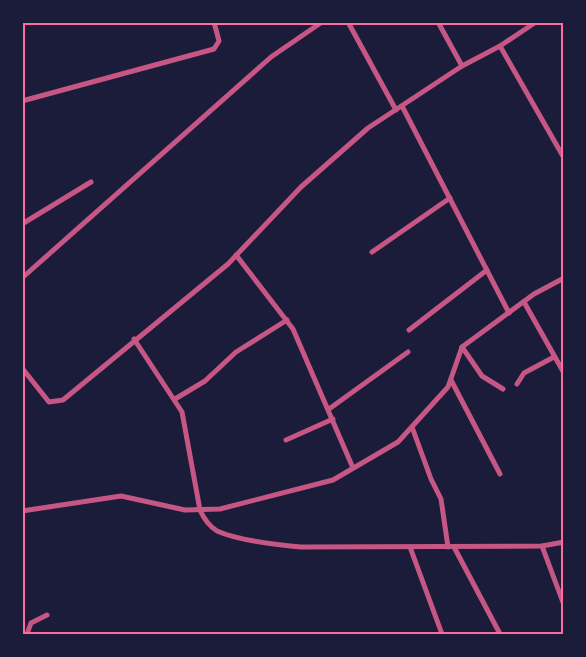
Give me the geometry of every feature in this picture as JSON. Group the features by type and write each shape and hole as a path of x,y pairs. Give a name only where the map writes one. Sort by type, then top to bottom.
{"street":[{"path":"22,101 214,49 220,41 214,22"},
{"path":"22,278 271,57 322,22"},
{"path":"348,22 396,110"},
{"path":"438,22 462,66"},
{"path":"22,368 49,402 63,400 236,255 301,187 368,128 462,66 500,46 536,22"},
{"path":"500,46 562,151 564,158"},
{"path":"402,106 508,313"},
{"path":"22,224 91,182"},
{"path":"372,252 450,198"},
{"path":"236,255 287,320 303,349 353,468"},
{"path":"409,330 487,270"},
{"path":"22,511 121,496 185,510 220,509 333,480 398,442 448,387 462,347 524,302 564,278"},
{"path":"524,302 564,373"},
{"path":"175,399 206,381 236,352 287,320"},
{"path":"134,339 175,399 187,428 200,510 204,518 218,531 282,546 542,546 564,542"},
{"path":"462,347 482,376 503,389"},
{"path":"328,409 408,352"},
{"path":"517,384 524,372 554,357"},
{"path":"22,378 29,377"},
{"path":"451,380 500,474"},
{"path":"286,440 333,419"},
{"path":"412,427 431,479 441,499 451,547 500,634"},
{"path":"542,546 564,605"},
{"path":"410,547 442,634"},
{"path":"27,634 31,624 46,615"}]}
